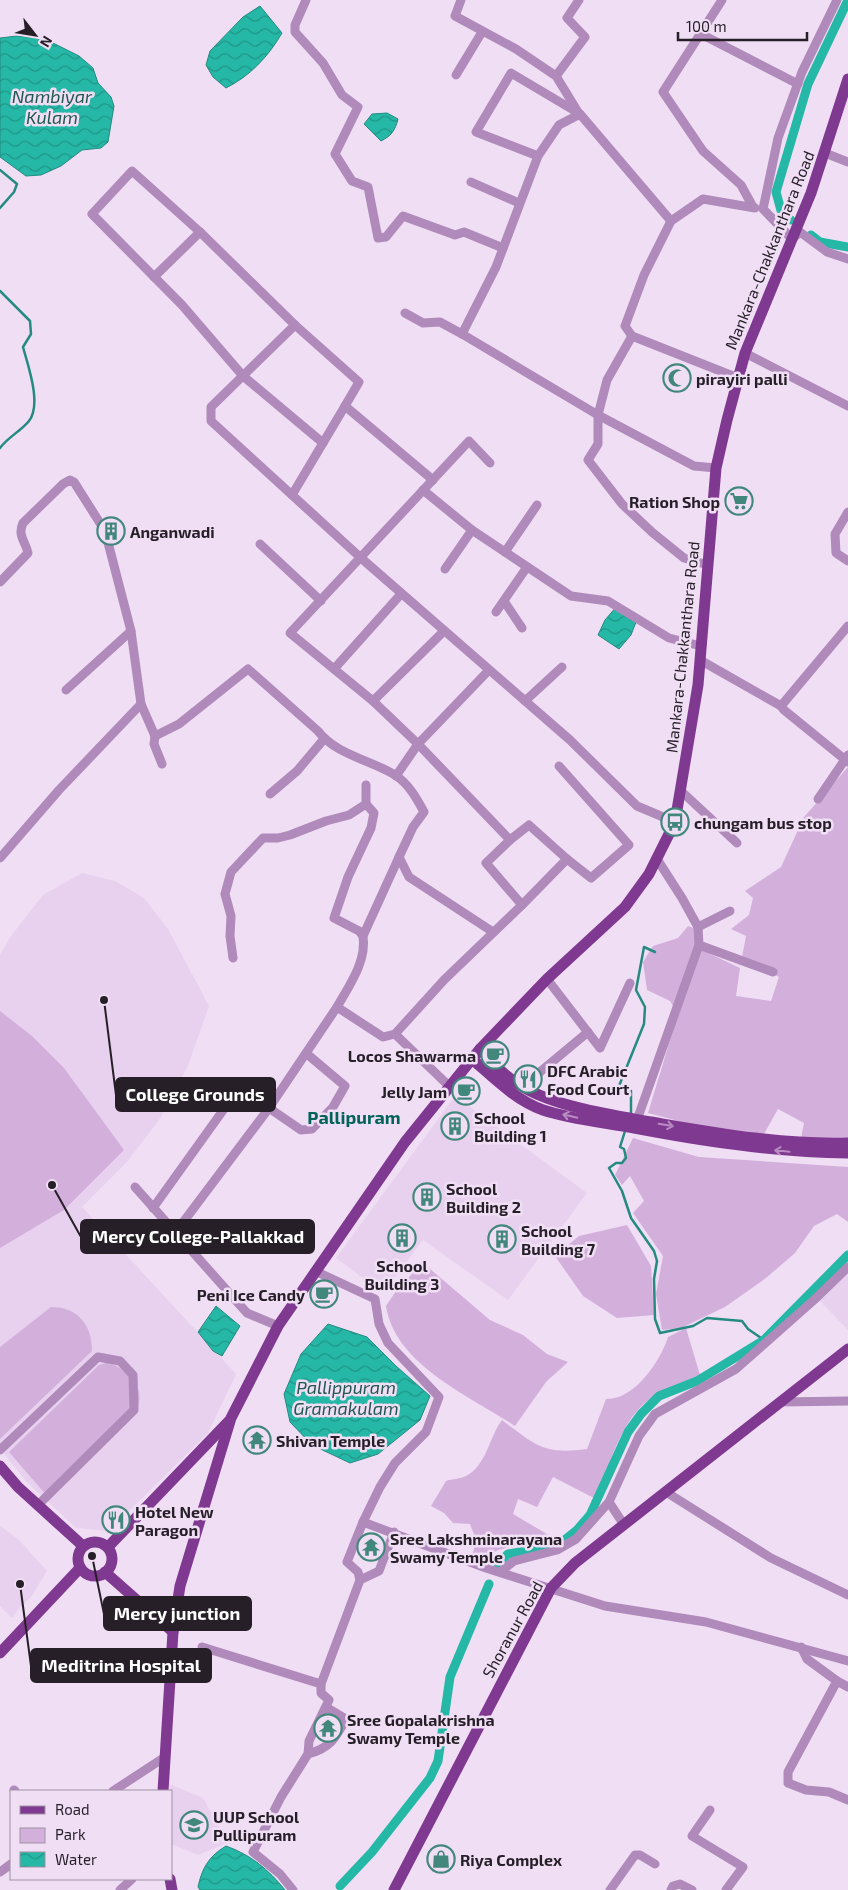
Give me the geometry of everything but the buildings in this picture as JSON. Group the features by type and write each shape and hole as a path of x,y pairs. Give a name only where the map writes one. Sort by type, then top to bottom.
{"main road":[{"name":"Mankara-Chakkanthara Road","path":"232,1418 278,1326 405,1142 480,1050 547,979 626,907 649,874 675,822 700,660 716,468 745,353 825,154 848,79"},
{"path":"480,1050 522,1087 543,1097 601,1114 707,1132 815,1144 848,1143"},
{"path":"472,1060 516,1096 542,1109 646,1131 726,1144 787,1152 848,1153"},
{"name":"Shoranur Road","path":"394,1890 551,1588 575,1563 848,1349"},
{"path":"108,1547 232,1418"},
{"path":"162,1790 173,1632 180,1586 232,1418"},
{"path":"0,1466 18,1487 83,1546"},
{"path":"93,1541 108,1547 111,1552 112,1563 106,1572 100,1575 89,1575 80,1568 78,1554 83,1546 93,1541"},
{"path":"0,1653 80,1568"},
{"path":"106,1572 173,1632"}],"street":[{"path":"306,0 295,25 295,32 324,63 342,95 358,108 335,154 352,181 368,187 378,238 386,237 403,216 455,235 464,232 503,248"},
{"path":"461,0 455,16 516,49 556,76 580,114 671,221"},
{"path":"556,76 585,37 567,18 579,0"},
{"path":"722,0 663,92 703,151 740,185 753,207"},
{"path":"763,209 778,138 798,84 837,0"},
{"path":"456,75 482,32"},
{"path":"701,34 798,84"},
{"path":"538,156 476,132 511,73 580,114"},
{"path":"462,334 496,267 538,156 559,125 580,114"},
{"path":"825,154 848,162"},
{"path":"292,495 323,444 359,382 294,325 200,232 132,171 92,214 182,305 243,376 323,444"},
{"path":"471,182 519,203"},
{"path":"738,378 632,336 625,326 644,275 671,221 703,199 763,209 792,238 800,232 827,252 848,259"},
{"path":"154,277 200,232"},
{"path":"405,313 423,323 440,322 598,414 694,466 716,468"},
{"path":"294,325 211,407 211,421 401,594 570,740 637,806 675,822"},
{"path":"632,336 607,380 598,414 598,444 588,460 622,504 653,533 684,558 708,565"},
{"path":"745,353 848,406"},
{"path":"345,406 433,480"},
{"path":"490,463 469,441 290,633 373,701 418,744 510,840"},
{"path":"0,582 28,553 22,542 20,528 23,523 63,484 70,480 74,482 106,531 131,631 141,704 155,736 154,744 162,764"},
{"path":"423,490 472,530 572,596 608,601 669,638 701,646"},
{"path":"505,552 537,505"},
{"path":"848,512 835,534 836,554 848,561"},
{"path":"445,569 472,530"},
{"path":"260,544 321,601"},
{"path":"496,612 527,567"},
{"path":"334,669 401,594"},
{"path":"504,601 522,628"},
{"path":"781,706 848,626"},
{"path":"66,690 131,631"},
{"path":"373,701 444,631"},
{"path":"700,660 781,706 847,759 818,799"},
{"path":"525,702 562,668"},
{"path":"155,736 179,724 248,669 324,738 372,766 396,776 416,796 424,812 412,827 363,936"},
{"path":"396,776 418,744 489,670"},
{"path":"0,858 59,790 141,704"},
{"path":"270,794 298,770 324,738"},
{"path":"522,905 486,864 510,840 529,826 591,878 629,845 559,766"},
{"path":"175,1233 306,1054 358,968 365,947 363,936 360,931 334,918 348,877 371,828 374,813 366,804 366,785"},
{"path":"681,791 737,843"},
{"path":"233,958 230,936 231,916 225,894 231,872 263,838 278,838 290,835 326,821 349,815 366,804"},
{"path":"399,856 409,877 493,932"},
{"path":"336,1007 383,1037 395,1034 444,980 567,859"},
{"path":"637,1120 699,945 698,927 657,859"},
{"path":"698,927 730,911"},
{"path":"699,945 773,972"},
{"path":"547,979 600,1048 630,983"},
{"path":"522,1087 588,1032"},
{"path":"395,1034 449,1086"},
{"path":"268,1108 301,1130 312,1130 333,1107 345,1086 306,1054"},
{"path":"153,1208 224,1109"},
{"path":"135,1187 247,1313 278,1326"},
{"path":"500,1572 514,1561 557,1550 576,1539 609,1502 640,1436 655,1414 710,1386 736,1369 814,1300 848,1266"},
{"path":"293,1890 280,1874 253,1852 281,1798 308,1754 309,1741 329,1700 321,1693 321,1684 360,1580 358,1572 348,1562 363,1522 380,1487 395,1463 426,1432 440,1397 388,1343 379,1324 375,1299 315,1271"},
{"path":"0,1450 98,1357 120,1361 133,1375 134,1410 38,1505"},
{"path":"780,1402 848,1401"},
{"path":"666,1492 771,1558 848,1595"},
{"path":"609,1502 624,1525"},
{"path":"363,1522 486,1568 605,1606 706,1622 848,1661"},
{"path":"360,1580 379,1571 394,1532"},
{"path":"202,1647 321,1684"},
{"path":"801,1647 807,1659 848,1688"},
{"path":"836,1681 788,1772 788,1783 806,1790 829,1792 848,1800"},
{"path":"308,1754 323,1750 331,1744 346,1719 326,1706"},
{"path":"115,1790 165,1757"},
{"path":"710,1810 692,1836 743,1867 726,1890"},
{"path":"610,1890 635,1855 640,1855 655,1864"},
{"path":"120,1890 131,1880"},
{"path":"670,1890 673,1886 680,1884 692,1890"}],"shaded area":[{"path":"82,873 115,881 144,898 168,929 209,1006 187,1068 159,1120 126,1163 82,1207 236,1374 208,1433 109,1531 76,1528 26,1481 0,1449 0,955 11,936 43,895"},
{"path":"455,1096 587,1193 508,1300 423,1240 383,1293 336,1258"},
{"path":"848,1270 848,1330 818,1299"},
{"path":"0,1526 18,1539 47,1571 31,1597 12,1618 0,1606"},
{"name":"UUP School Pullipuram","path":"170,1784 203,1798 228,1843 198,1855 172,1844 172,1790 170,1790"}],"green space":[{"path":"848,767 848,1140 801,1138 804,1123 778,1109 764,1134 701,1127 648,1113 678,1014 670,1001 647,990 643,962 653,946 678,938 688,926 699,930 698,948 740,968 736,996 771,1001 779,977 742,957 746,936 731,929 749,915 753,898 745,891 781,867 804,817"},
{"path":"0,1011 32,1036 64,1068 124,1150 64,1210 0,1248"},
{"path":"633,1138 699,1157 848,1167 848,1222 837,1214 814,1226 795,1253 766,1278 725,1307 681,1328 662,1330 656,1294 663,1256 633,1213 644,1201 630,1176 622,1185 615,1175"},
{"path":"627,1225 651,1266 654,1315 617,1318 583,1296 555,1256 579,1236"},
{"path":"423,1263 490,1320 523,1335 547,1354 568,1362 546,1382 515,1426 437,1377 419,1362 392,1327 386,1306 398,1288"},
{"path":"51,1307 69,1310 82,1319 89,1333 92,1351 0,1439 0,1347"},
{"path":"686,1328 700,1375 662,1391 640,1408 623,1431 594,1498 553,1477 537,1507 518,1499 513,1514 552,1537 494,1552 489,1563 472,1557 476,1540 470,1524 453,1523 444,1513 431,1506 446,1481 466,1476 479,1465 502,1420 540,1446 560,1451 587,1449 606,1399 616,1398 636,1386 652,1368 668,1337"},
{"path":"109,1362 123,1370 134,1380 139,1393 137,1410 47,1496 9,1452 99,1365"}],"water":[{"path":"260,6 282,33 271,50 251,72 226,88 213,77 206,65 210,51 243,17"},
{"name":"Nambiyar Kulam","path":"17,36 45,39 79,56 93,68 98,83 111,97 114,106 108,142 101,148 82,150 61,166 41,175 26,176 0,157 0,38"},
{"path":"387,113 398,119 392,133 381,141 364,124 372,114"},
{"path":"617,606 636,622 631,635 619,649 598,635 605,620"},
{"path":"216,1306 240,1326 222,1356 213,1351 198,1332"},
{"name":"Pallippuram Gramakulam","path":"328,1324 367,1337 430,1396 420,1420 378,1454 350,1463 312,1445 290,1422 284,1394 301,1354"},
{"path":"226,1846 258,1864 285,1890 200,1890 198,1887 204,1868 215,1854"}],"waterway":[{"path":"791,220 782,214 776,192 808,84 848,0"},
{"path":"0,170 17,184 14,192 0,208"},
{"path":"811,235 820,242 848,247"},
{"path":"0,291 30,321 31,334 23,347 31,374 34,395 33,414 29,421 0,448"},
{"path":"631,1115 631,1091 619,1086 644,1024 645,1007 636,990 644,947 655,952"},
{"path":"625,1131 620,1147 624,1149 626,1158 622,1163 616,1163 609,1168 622,1191 631,1218 654,1251 657,1261 654,1279 655,1319 660,1333 693,1326 707,1318 742,1321 748,1329 764,1340"},
{"path":"498,1564 508,1554 543,1548 562,1542 577,1530 590,1515 628,1432 641,1414 659,1396 697,1381 764,1340 848,1255"},
{"path":"340,1886 372,1852 430,1778 438,1761 450,1677 489,1584"}],"place":[{"name":"pirayiri palli","path":"677,378"},
{"name":"Ration Shop","path":"739,501"},
{"name":"Anganwadi","path":"111,531"},
{"name":"chungam bus stop","path":"675,822"},
{"name":"College Grounds","path":"104,1000"},
{"name":"Locos Shawarma","path":"495,1055"},
{"name":"DFC Arabic Food Court","path":"528,1079"},
{"name":"Jelly Jam","path":"466,1091"},
{"name":"School Building 1","path":"455,1126"},
{"name":"Mercy College-Pallakkad","path":"52,1185"},
{"name":"School Building 2","path":"427,1197"},
{"name":"School Building 3","path":"402,1238"},
{"name":"School Building 7","path":"502,1239"},
{"name":"Peni Ice Candy","path":"324,1294"},
{"name":"Shivan Temple","path":"257,1440"},
{"name":"Hotel New Paragon","path":"116,1520"},
{"name":"Sree Lakshminarayana Swamy Temple","path":"371,1547"},
{"name":"Mercy junction","path":"92,1556"},
{"name":"Meditrina Hospital","path":"20,1584"},
{"name":"Sree Gopalakrishna Swamy Temple","path":"328,1728"},
{"name":"UUP School Pullipuram","path":"194,1825"},
{"name":"Riya Complex","path":"441,1859"}],"district":[{"name":"Pallipuram","path":"354,1117"}]}
